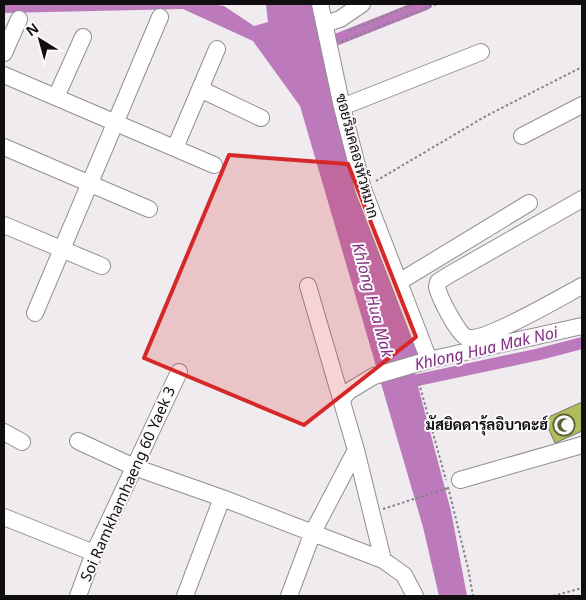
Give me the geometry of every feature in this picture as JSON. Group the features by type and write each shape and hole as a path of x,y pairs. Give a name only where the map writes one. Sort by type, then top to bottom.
{"street":[{"name":"ซอยริมคลองหัวหมาก","path":"320,4 342,107 363,189 426,361"},
{"path":"328,36 340,19 362,4"},
{"path":"35,313 160,17"},
{"path":"4,53 19,18"},
{"path":"56,97 83,37"},
{"path":"175,148 217,49"},
{"path":"342,107 481,52"},
{"path":"4,75 214,165"},
{"path":"200,89 261,118"},
{"path":"522,136 582,105"},
{"path":"4,147 149,208"},
{"path":"582,199 447,276 438,282 437,287 461,334 470,338 488,335 582,286"},
{"path":"398,282 529,204"},
{"path":"4,226 102,266"},
{"path":"308,286 356,450 370,514 383,560"},
{"path":"341,400 349,390 374,376 426,361 582,326"},
{"name":"Soi Ramkhamhaeng 60 Yaek 3","path":"78,596 94,554 179,372"},
{"path":"4,432 22,442"},
{"path":"78,441 134,468 222,498 383,560 397,568 410,592"},
{"path":"460,480 582,445"},
{"path":"289,596 313,532 356,450"},
{"path":"185,596 222,498"},
{"path":"4,517 94,554"}],"path":[{"path":"328,36 413,4"},
{"path":"328,36 436,4"},
{"path":"363,189 486,116 582,67"},
{"path":"419,383 461,541 473,596"},
{"path":"370,514 446,488"},
{"path":"552,596 582,588"}],"highlighted area":[{"path":"229,155 348,164 416,337 304,425 144,358"}],"water":[{"name":"Khlong Hua Mak","path":"4,4 212,4 224,6 254,26 268,22 266,4 312,4 418,349 415,375 451,511 467,596 439,596 423,527 300,106 253,41 183,9 4,13"}],"building":[{"name":"มัสยิดดารุ้ลอิบาดะฮ์","path":"582,402 582,431 555,443 544,419"}],"waterway":[{"path":"338,39 426,4"},
{"name":"Khlong Hua Mak Noi","path":"399,384 540,354 582,343"}],"place":[{"name":"มัสยิดดารุ้ลอิบาดะฮ์","path":"564,425"}]}
